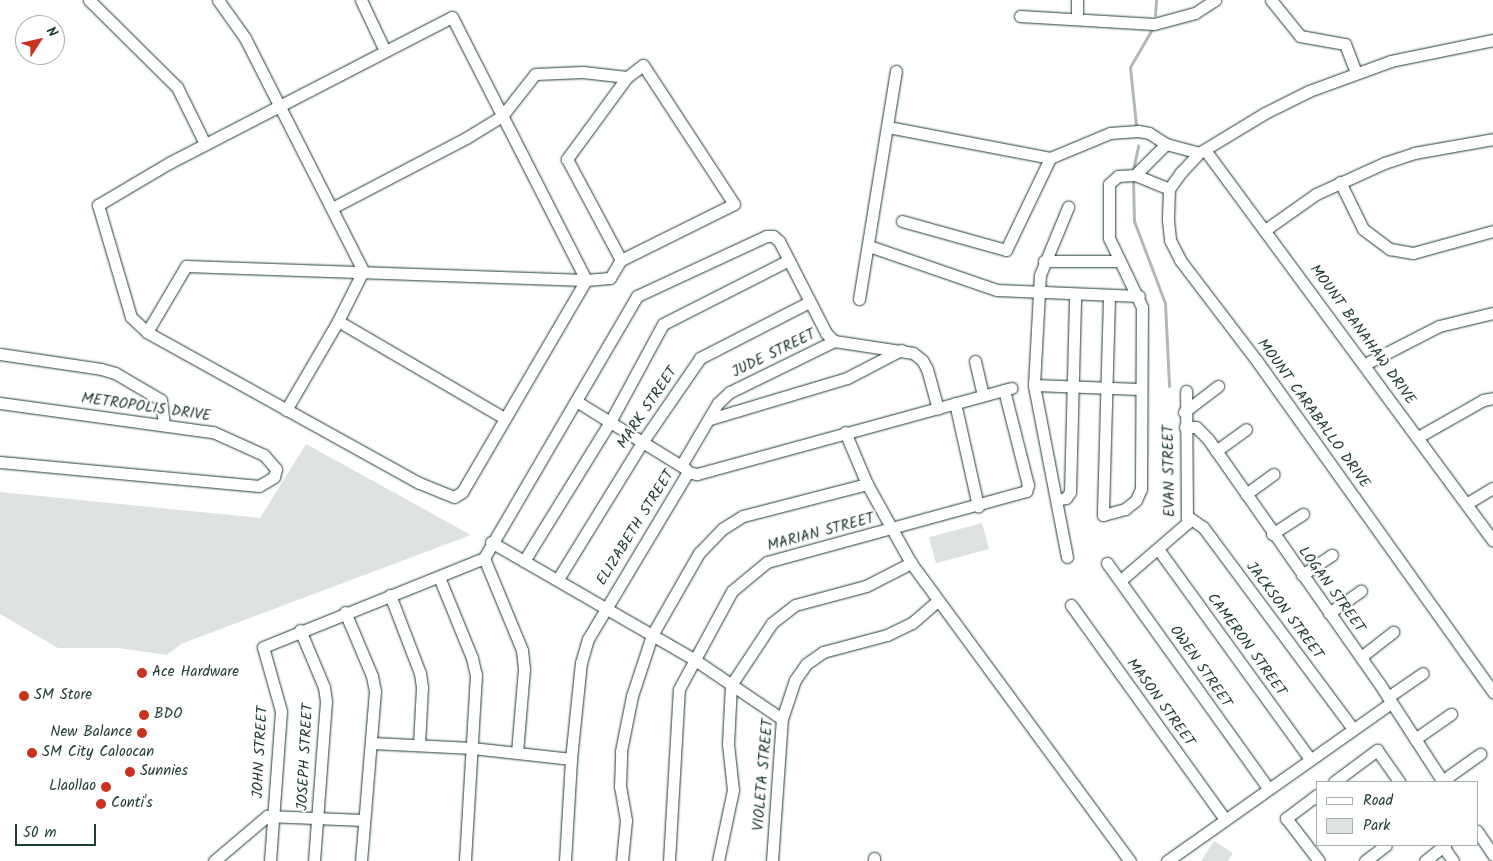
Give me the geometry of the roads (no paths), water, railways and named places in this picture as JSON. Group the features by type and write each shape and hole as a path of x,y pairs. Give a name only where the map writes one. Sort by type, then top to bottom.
{"street":[{"path":"89,0 177,88 205,144"},
{"path":"218,0 245,38 363,271"},
{"path":"361,0 385,51"},
{"path":"1077,0 1077,18"},
{"path":"1271,0 1300,36 1344,44 1356,72"},
{"path":"1020,16 1154,24 1195,13 1213,1"},
{"path":"452,17 586,280 462,492 454,497 419,483 147,332 132,317 98,205 280,104 452,17"},
{"path":"1109,297 1103,515 1125,509 1136,500 1141,489 1139,389 1142,307 1139,296 1118,261 1109,238 1109,184 1118,176 1135,175 1169,189 1202,152 1265,113 1356,72 1391,61 1493,40"},
{"path":"147,332 186,266 586,280 610,278 621,260 734,204 643,65 626,77 567,159 621,260"},
{"path":"859,299 896,71"},
{"path":"332,208 466,138 502,116 535,74 583,72 626,77"},
{"path":"888,127 1050,158 1110,133 1149,133 1166,144 1202,152"},
{"path":"1265,230 1316,194 1340,182 1414,153 1493,139"},
{"path":"1135,175 1166,144"},
{"name":"MOUNT BANAHAW DRIVE","path":"1202,152 1265,230 1493,540"},
{"path":"902,221 1006,250 1050,158"},
{"path":"1340,182 1363,229 1390,248 1412,253 1493,232"},
{"name":"MOUNT CARABALLO DRIVE","path":"1169,189 1170,240 1180,260 1262,369 1493,692"},
{"path":"1067,557 1034,385 1038,293 1044,261 1068,207"},
{"path":"300,630 484,558 491,542 637,296 766,236 779,241 826,333 834,341"},
{"path":"869,246 997,290 1109,297 1139,296"},
{"path":"524,561 610,422 663,324 789,260"},
{"path":"1044,261 1118,261"},
{"path":"286,410 338,321 363,271"},
{"path":"1057,500 1066,498 1070,492 1075,295"},
{"name":"MARK STREET","path":"558,580 643,441 700,358 809,302"},
{"path":"1365,364 1438,326 1493,313"},
{"path":"338,321 504,418"},
{"name":"JUDE STREET","path":"685,468 718,404 736,388 834,341 902,350 922,360 938,409"},
{"path":"710,419 846,378 902,350"},
{"path":"0,354 101,368 161,400 164,424"},
{"path":"975,361 983,395"},
{"path":"1034,385 1073,388 1139,389"},
{"path":"1184,412 1218,386"},
{"name":"ELIZABETH STREET","path":"564,861 571,759 581,663 588,639 685,468 697,474 1008,389 1028,485 1026,491"},
{"name":"EVAN STREET","path":"1121,580 1180,532 1187,523 1184,412 1186,391"},
{"path":"1418,437 1483,400 1493,398"},
{"path":"576,400 685,468"},
{"name":"METROPOLIS DRIVE","path":"0,403 164,424 231,438 264,455 276,469 274,477 259,486 0,462"},
{"path":"955,403 978,506"},
{"name":"LOGAN STREET","path":"1185,427 1196,427 1216,451 1272,534 1361,657 1442,781"},
{"path":"1216,451 1246,429"},
{"path":"845,432 867,484 890,529 911,563 937,601 1130,861"},
{"path":"1246,494 1274,474"},
{"path":"622,861 626,820 620,787 621,751 632,696 652,634 698,553 722,529 743,516 867,484"},
{"path":"1466,504 1493,488"},
{"name":"MARIAN STREET","path":"668,861 679,689 732,590 767,562 978,506 1026,491"},
{"path":"1272,534 1303,514"},
{"name":"JACKSON STREET","path":"1187,516 1203,527 1353,728"},
{"path":"491,542 695,660 782,719"},
{"name":"CAMERON STREET","path":"1158,549 1310,759"},
{"path":"1302,575 1332,554"},
{"path":"484,558 522,650 524,669 517,752"},
{"path":"718,861 733,790 728,744 731,685 772,623 795,604 866,586 911,563"},
{"name":"OWEN STREET","path":"1107,563 1268,788"},
{"path":"439,577 472,658 476,675 464,861"},
{"path":"1330,613 1361,591"},
{"path":"390,595 420,673 422,686 418,745"},
{"name":"VIOLETA STREET","path":"772,861 782,719 795,680 806,664 823,652 887,635 912,623 937,601"},
{"name":"MASON STREET","path":"1071,605 1224,818"},
{"path":"345,612 372,676 375,691 361,861"},
{"name":"JOHN STREET","path":"270,861 281,711 263,647 300,630"},
{"name":"JOSEPH STREET","path":"300,630 324,688 326,701 314,861"},
{"path":"1361,657 1393,632"},
{"path":"1167,861 1224,818 1353,728 1422,673"},
{"path":"1415,739 1451,714"},
{"path":"372,743 472,748 571,759"},
{"path":"1335,781 1377,750 1398,781"},
{"path":"1444,781 1480,754"},
{"path":"1316,796 1286,818 1319,861"},
{"path":"214,861 225,857 261,820 273,816 363,820"},
{"path":"1478,832 1493,855"},
{"path":"1425,861 1442,846"},
{"path":"1444,846 1453,861"},
{"path":"1364,861 1379,847"}],"waterway":[{"path":"1155,15 1156,0"},
{"path":"1136,125 1130,67 1152,29"},
{"path":"1133,170 1138,146"},
{"path":"1133,178 1134,221 1165,303 1169,386"}],"place":[{"name":"Ace Hardware","path":"142,673"},
{"name":"SM Store","path":"24,696"},
{"name":"BDO","path":"144,715"},
{"name":"New Balance","path":"142,733"},
{"name":"SM City Caloocan","path":"32,753"},
{"name":"Sunnies","path":"130,772"},
{"name":"Llaollao","path":"106,787"},
{"name":"Conti's","path":"101,804"}]}
